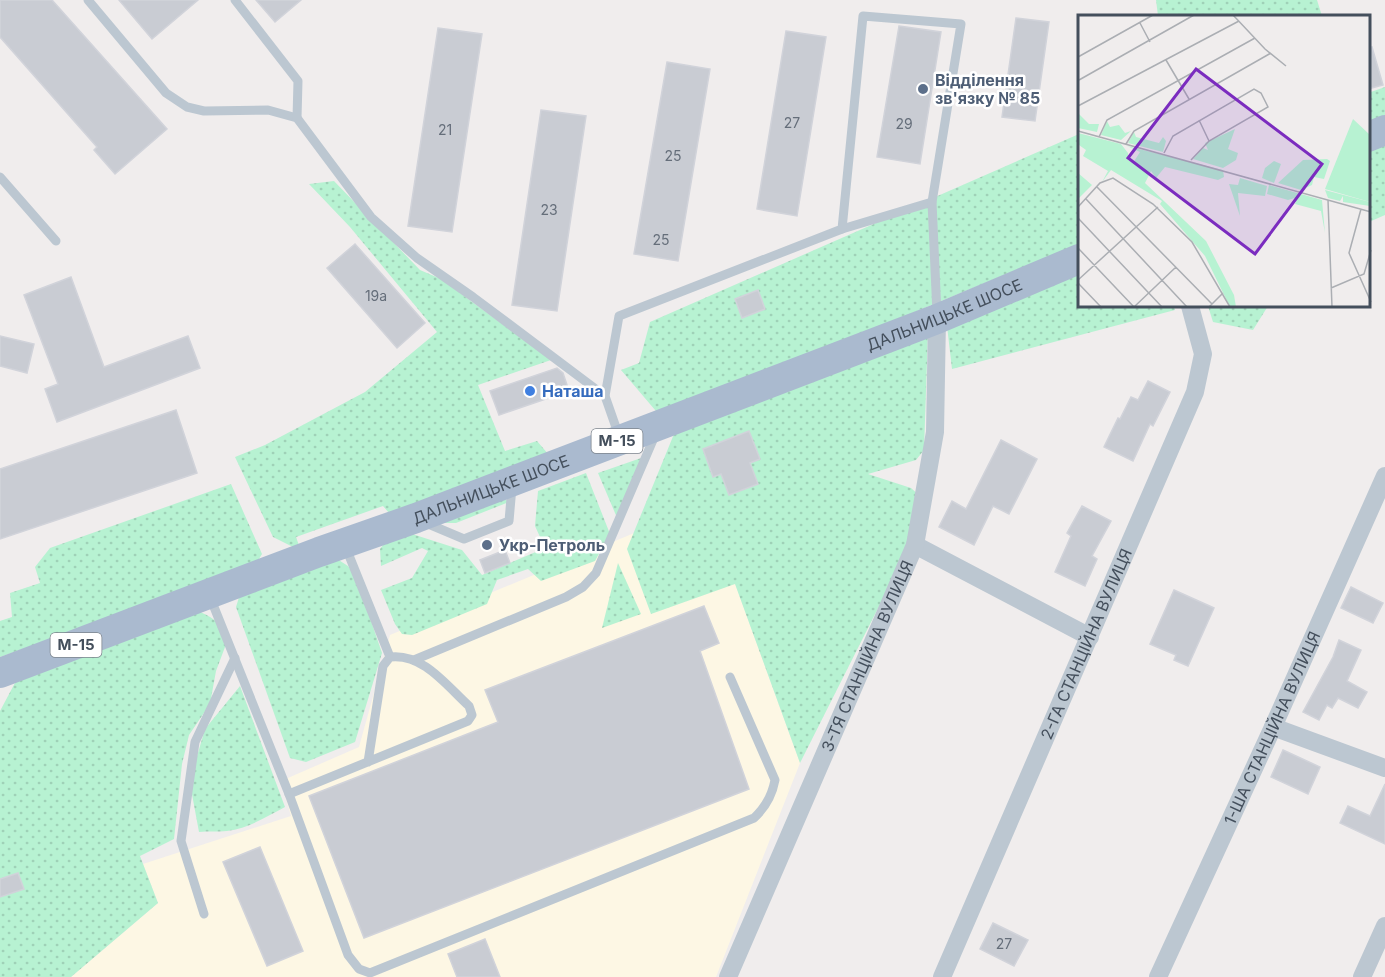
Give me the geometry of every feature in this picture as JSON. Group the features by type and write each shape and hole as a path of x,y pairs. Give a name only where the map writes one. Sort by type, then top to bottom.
{"main road":[{"path":"1370,136 1385,130"},
{"name":"ДАЛЬНИЦЬКЕ ШОСЕ","path":"3,676 209,594 416,518 937,319 1078,259"}],"street":[{"name":"2-ГА СТАНЦІЙНА ВУЛИЦЯ","path":"942,977 1195,392 1203,354 1191,308"},
{"name":"3-ТЯ СТАНЦІЙНА ВУЛИЦЯ","path":"728,977 915,545 935,432 937,319"},
{"name":"1-ША СТАНЦІЙНА ВУЛИЦЯ","path":"1158,977 1385,476"},
{"path":"915,545 1090,636"},
{"path":"1273,727 1385,768"},
{"path":"1362,977 1385,926"}],"lane":[{"path":"88,0 166,93 187,106 204,111 268,110 297,118 371,217 417,258 605,396"},
{"path":"235,0 298,81 297,118"},
{"path":"842,229 863,16 961,24 932,202 937,319"},
{"path":"1,180 56,242"},
{"path":"621,440 605,396 619,316 842,229 932,202"},
{"path":"414,660 566,597 583,587 596,573 660,425"},
{"path":"344,544 390,657"},
{"path":"209,594 289,794 348,955 359,969 370,973 754,819 772,795 775,780 730,677"},
{"path":"289,794 368,762 468,721 472,715 469,706 425,665 403,656 390,657 383,666 368,762"},
{"path":"204,914 182,841 183,830 195,742 235,658"}],"shaded area":[{"path":"706,503 800,763 716,977 71,977 158,903 143,864 291,816 281,781 359,747 390,635"}],"green space":[{"path":"1156,0 1317,0 1322,15 1158,15"},
{"path":"1385,87 1385,117 1370,123 1370,92"},
{"path":"1078,134 1078,244 661,417 621,370 639,363 650,322"},
{"path":"1385,139 1385,215 1370,222 1370,145"},
{"path":"334,181 420,270 441,279 551,360 478,385 505,451 537,441 555,462 395,520 383,506 296,537 301,551 273,537 235,457 265,445 365,392 437,332 350,227 309,184"},
{"path":"1078,268 1078,308 1174,308 1175,310 952,369 947,326"},
{"path":"1209,308 1267,308 1253,330 1213,322"},
{"path":"928,332 924,450 916,460 868,474 911,488 930,505 800,763 735,584 651,614 627,549 674,434"},
{"path":"644,457 618,520 598,473"},
{"path":"586,473 610,534 595,561 541,581 528,569 497,580 487,604 412,635 402,634 395,624 381,590 412,578 428,551 422,548 381,566 380,549 387,540 409,533 462,550 482,575 545,548 535,526 538,491"},
{"path":"231,484 262,554 254,567 0,657 0,621 12,617 10,593 40,583 35,567 50,548"},
{"path":"497,494 509,502 456,523 442,523"},
{"path":"334,557 348,566 356,577 382,653 355,742 306,762 290,758 236,607 240,594"},
{"path":"618,563 641,614 602,628"},
{"path":"195,610 215,621 223,629 228,639 216,671 210,704 189,735 182,764 174,839 140,856 158,903 71,977 0,977 0,711 16,681"},
{"path":"240,686 285,807 243,827 227,831 199,832 191,789 195,763 205,729"}],"building":[{"path":"0,0 52,0 167,129 115,174 94,150 97,147 0,37"},
{"path":"119,0 198,0 152,39"},
{"path":"256,0 301,0 275,22"},
{"path":"1016,18 1049,22 1035,121 1002,117"},
{"path":"899,26 941,32 920,164 877,157"},
{"path":"438,28 482,34 452,232 408,226"},
{"path":"786,31 826,37 797,216 757,209"},
{"path":"1372,47 1383,85 1370,88 1370,48"},
{"path":"667,62 710,69 678,261 634,254"},
{"path":"541,110 586,116 557,311 512,305"},
{"path":"355,244 425,323 397,348 327,268"},
{"path":"71,277 104,367 188,336 200,368 57,422 45,389 58,384 24,295"},
{"path":"758,290 765,309 742,318 735,299"},
{"path":"0,336 34,344 27,373 0,366"},
{"name":"Наташа","path":"557,368 563,373 569,391 499,415 490,391"},
{"path":"1148,381 1170,392 1153,426 1150,424 1133,461 1104,447 1131,397 1138,400"},
{"path":"176,410 197,473 0,539 0,469"},
{"path":"749,431 760,459 750,463 758,484 729,495 721,474 713,477 703,449"},
{"path":"1001,440 1037,459 1009,514 993,506 974,545 939,527 952,501 966,509"},
{"path":"1082,506 1111,521 1092,556 1097,559 1085,586 1055,572 1071,536 1067,533"},
{"path":"505,550 510,563 485,573 480,560"},
{"path":"1351,587 1383,603 1373,623 1341,608"},
{"path":"1174,590 1214,608 1188,666 1174,660 1176,655 1150,644"},
{"path":"704,606 719,643 700,651 749,789 364,938 309,796 498,722 485,690"},
{"path":"1339,640 1361,650 1347,681 1367,692 1358,708 1338,698 1332,708 1327,705 1319,720 1303,712 1333,657"},
{"path":"1283,750 1320,767 1308,794 1271,777"},
{"path":"1385,784 1385,844 1340,823 1348,806 1370,816"},
{"path":"260,847 303,951 267,966 223,862"},
{"path":"18,873 24,889 0,897 0,879"},
{"path":"993,923 1028,940 1014,966 980,949"},
{"path":"485,939 500,977 457,977 448,954"}],"place":[{"name":"Відділення зв'язку № 85","path":"923,89"},
{"name":"Наташа","path":"530,391"},
{"name":"Укр-Петроль","path":"487,545"}]}
